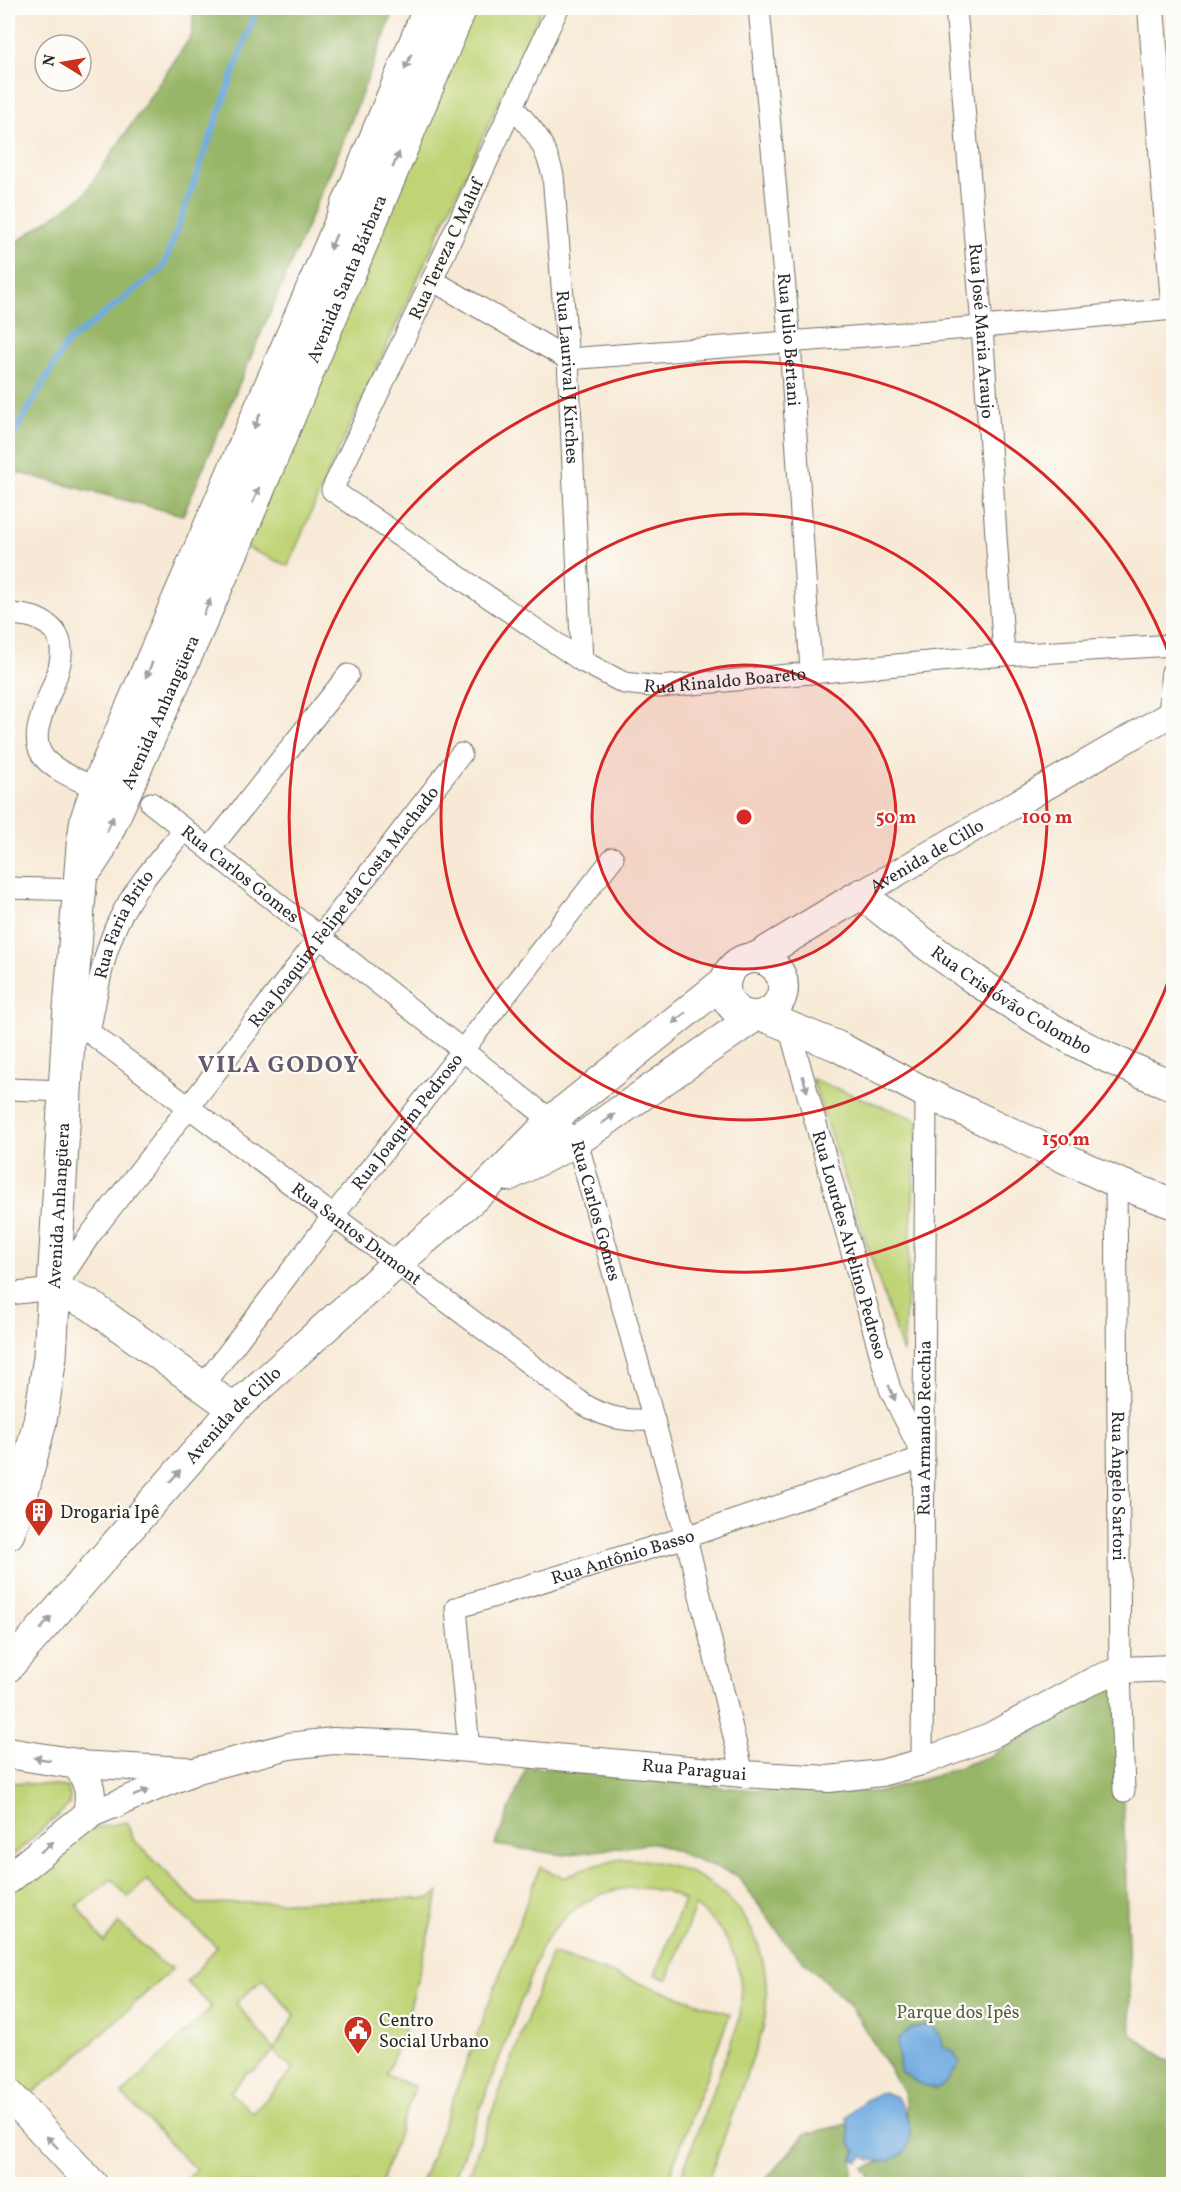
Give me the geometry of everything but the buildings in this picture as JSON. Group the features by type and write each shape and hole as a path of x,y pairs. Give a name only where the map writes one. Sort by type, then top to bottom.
{"main road":[{"name":"Avenida Santa Bárbara","path":"220,544 430,8"},
{"name":"Avenida Santa Bárbara","path":"220,544 460,8"},
{"name":"Avenida Anhangüera","path":"8,1533 14,1491 40,1421 50,1357 66,1091 79,1027 81,882 87,819 97,789 220,544"},
{"name":"Avenida Anhangüera","path":"81,882 98,851 220,544"},
{"name":"Avenida de Cillo","path":"757,957 861,894"},
{"name":"Rua Cristóvão Colombo","path":"861,894 930,949 1028,1012 1101,1054 1173,1086"},
{"path":"768,1020 772,1011 779,1004 795,948 806,927"},
{"path":"837,1047 783,989 781,974 775,966 757,957 740,961 728,973 725,981 728,1002 744,1015 768,1020 837,1047 926,1093 1116,1182 1173,1204"},
{"name":"Avenida de Cillo","path":"8,1667 234,1409 396,1264 484,1189 552,1120 725,981"},
{"name":"Avenida de Cillo","path":"484,1189 577,1141 768,1020"},
{"path":"54,1289 90,1305 234,1409"},
{"path":"8,1753 77,1764 91,1788 91,1802 87,1816"},
{"name":"Rua Paraguai","path":"8,1879 87,1816"},
{"path":"8,2093 92,2184"}],"street":[{"name":"Rua Tereza C Maluf","path":"332,490 558,8"},
{"name":"Rua Julio Bertani","path":"759,8 790,342 811,672"},
{"name":"Rua José Maria Araujo","path":"956,8 982,327 1004,655"},
{"path":"1151,8 1173,303"},
{"name":"Rua Laurival J Kirches","path":"512,106 534,130 546,150 553,175 568,359 582,661"},
{"path":"432,280 568,359 982,327 1173,309"},
{"name":"Rua Rinaldo Boareto","path":"332,490 582,661 624,683 660,687 1004,655 1173,645"},
{"path":"8,613 34,618 53,629 61,647 60,666 37,729 38,744 44,758 59,770 97,789"},
{"path":"1173,674 1173,714"},
{"path":"210,849 348,675"},
{"name":"Avenida de Cillo","path":"861,894 1173,714"},
{"name":"Rua Joaquim Felipe da Costa Machado","path":"54,1289 90,1235 461,754"},
{"name":"Rua Carlos Gomes","path":"151,803 577,1141 686,1537 743,1774"},
{"name":"Rua Faria Brito","path":"79,1027 118,921 137,888 185,829"},
{"name":"Rua Joaquim Pedroso","path":"203,1386 613,858"},
{"path":"8,888 81,882"},
{"name":"Rua Lourdes Alvelino Pedroso","path":"768,1020 890,1389 924,1457"},
{"name":"Rua Santos Dumont","path":"79,1027 583,1404 603,1416 626,1421 654,1420"},
{"path":"8,1089 66,1091"},
{"name":"Rua Armando Recchia","path":"922,1762 926,1093"},
{"name":"Rua Ângelo Sartori","path":"1116,1182 1120,1670 1124,1791"},
{"path":"8,1294 54,1289"},
{"name":"Rua Antônio Basso","path":"469,1749 456,1608 686,1537 924,1457"},
{"name":"Rua Paraguai","path":"87,1816 198,1770 289,1746 333,1741 373,1741 743,1774 829,1779 881,1773 922,1762 990,1736 1096,1679 1120,1670 1173,1668"},
{"name":"Rua Paraguai","path":"77,1764 198,1770"}],"green space":[{"path":"194,8 395,8 343,142 183,515 8,470 8,248 83,196 192,35"},
{"path":"471,8 542,8 321,489 288,566 234,542"},
{"path":"812,1079 918,1120 903,1353"},
{"name":"Parque dos Ipês","path":"1119,1679 1131,2034 1173,2064 1173,2184 874,2184 863,2168 884,2161 910,2130 904,2092 850,2005 788,1946 738,1876 655,1843 564,1855 495,1845 527,1766 623,1778 768,1791 878,1792 935,1776 992,1755"},
{"path":"8,1782 67,1787 70,1796 69,1805 8,1860"},
{"path":"127,1822 132,1838 198,1904 412,1899 430,1898 439,1892 405,2028 386,2075 415,2087 381,2184 183,2184 196,2170 122,2094 212,2007 187,1982 217,1947 147,1880 128,1897 112,1879 77,1905 104,1942 119,1923 164,1965 173,1968 83,2051 24,2100 8,2084 8,1893 88,1829","holes":["263,1979 295,2015 274,2050 236,2003","274,2051 293,2070 253,2113 230,2092 247,2073 254,2071"]},
{"path":"621,1859 656,1862 688,1871 714,1887 736,1907 753,1932 763,1961 766,1994 763,2029 707,2184 678,2184 739,2021 741,1987 739,1972 728,1942 708,1917 695,1906 668,1979 655,1975 684,1900 663,1892 642,1888 622,1889 603,1894 568,1915 553,1930 541,1948 452,2184 421,2184 540,1867 564,1878 582,1869"},
{"path":"552,1953 730,2014 666,2184 465,2184"},
{"path":"848,2124 850,2143 856,2152 853,2158 852,2174 835,2184 762,2184 805,2134"}],"water":[{"path":"931,2025 941,2038 942,2046 953,2051 960,2063 947,2081 936,2089 918,2083 900,2071 897,2045 898,2039 912,2028"},
{"path":"883,2092 897,2097 905,2113 910,2131 908,2146 904,2152 893,2159 880,2161 864,2156 858,2162 853,2158 856,2152 850,2143 847,2117 863,2102"}],"waterway":[{"path":"8,445 66,344 163,268 257,8"}],"place":[{"name":"Drogaria Ipê","path":"39,1538"},
{"name":"Centro Social Urbano","path":"358,2056"}],"district":[{"name":"VILA GODOY","path":"279,1064"}]}
